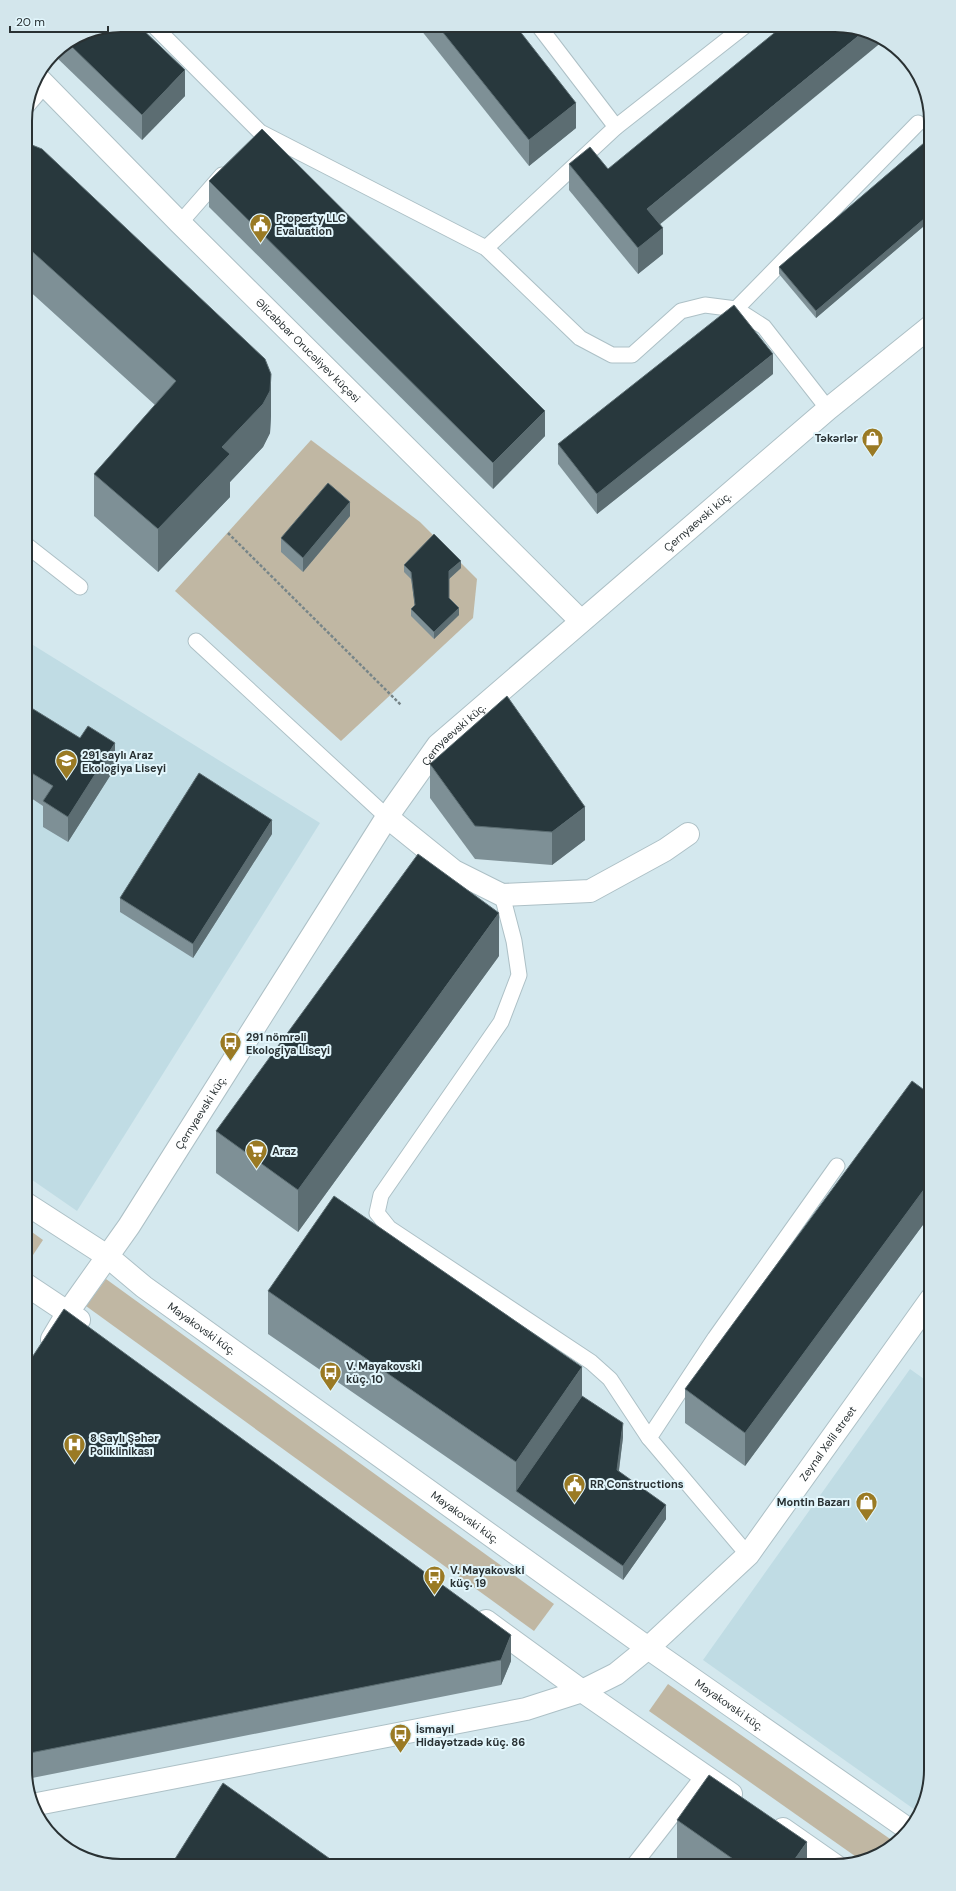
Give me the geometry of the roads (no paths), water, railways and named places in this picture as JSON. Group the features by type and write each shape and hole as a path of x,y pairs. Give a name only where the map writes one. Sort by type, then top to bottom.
{"street":[{"name":"Əlicabbar Orucəliyev küçəsi","path":"42,82 180,222 581,621"},
{"name":"Çernyaevski küç.","path":"41,1357 68,1312 129,1226 388,817 438,745 828,409 924,332"},
{"path":"388,817 454,871 502,895 590,890 665,850 688,834"},
{"name":"Mayakovski küç.","path":"32,1208 107,1256 144,1287 648,1648 904,1826"},
{"path":"32,1289 68,1312 93,1331"},
{"name":"Zeynal Xelil street","path":"39,1804 526,1709 582,1691 616,1674 648,1648 748,1555 924,1309"},
{"path":"472,1611 582,1691 826,1859"}],"lane":[{"path":"160,32 260,132 486,248 580,338 612,355 632,355 681,311 705,305 736,309 764,327 828,409"},
{"path":"543,32 616,127"},
{"path":"486,248 616,127 737,32"},
{"path":"736,309 918,123"},
{"path":"250,144 260,132"},
{"path":"180,222 230,166"},
{"path":"32,549 80,587"},
{"path":"196,641 388,817"},
{"path":"502,895 514,941 519,975 501,1022 381,1195 378,1213 389,1228 591,1362 610,1379 649,1438 748,1555"},
{"path":"649,1438 715,1338 837,1166"},
{"path":"638,1859 704,1775"}],"place":[{"name":"Property LLC Evaluation","path":"260,244"},
{"name":"Təkərlər","path":"873,458"},
{"name":"291 saylı Araz Ekologiya Liseyi","path":"66,780"},
{"name":"291 nömrəli Ekologiya Liseyi","path":"230,1062"},
{"name":"Araz","path":"256,1170"},
{"name":"V. Mayakovski küç. 10","path":"330,1392"},
{"name":"8 Saylı Şəhər Poliklinikası","path":"74,1464"},
{"name":"RR Constructions","path":"575,1504"},
{"name":"Montin Bazarı","path":"866,1522"},
{"name":"V. Mayakovski küç. 19","path":"434,1596"},
{"name":"İsmayıl Hidayətzadə küç. 86","path":"401,1754"}]}
